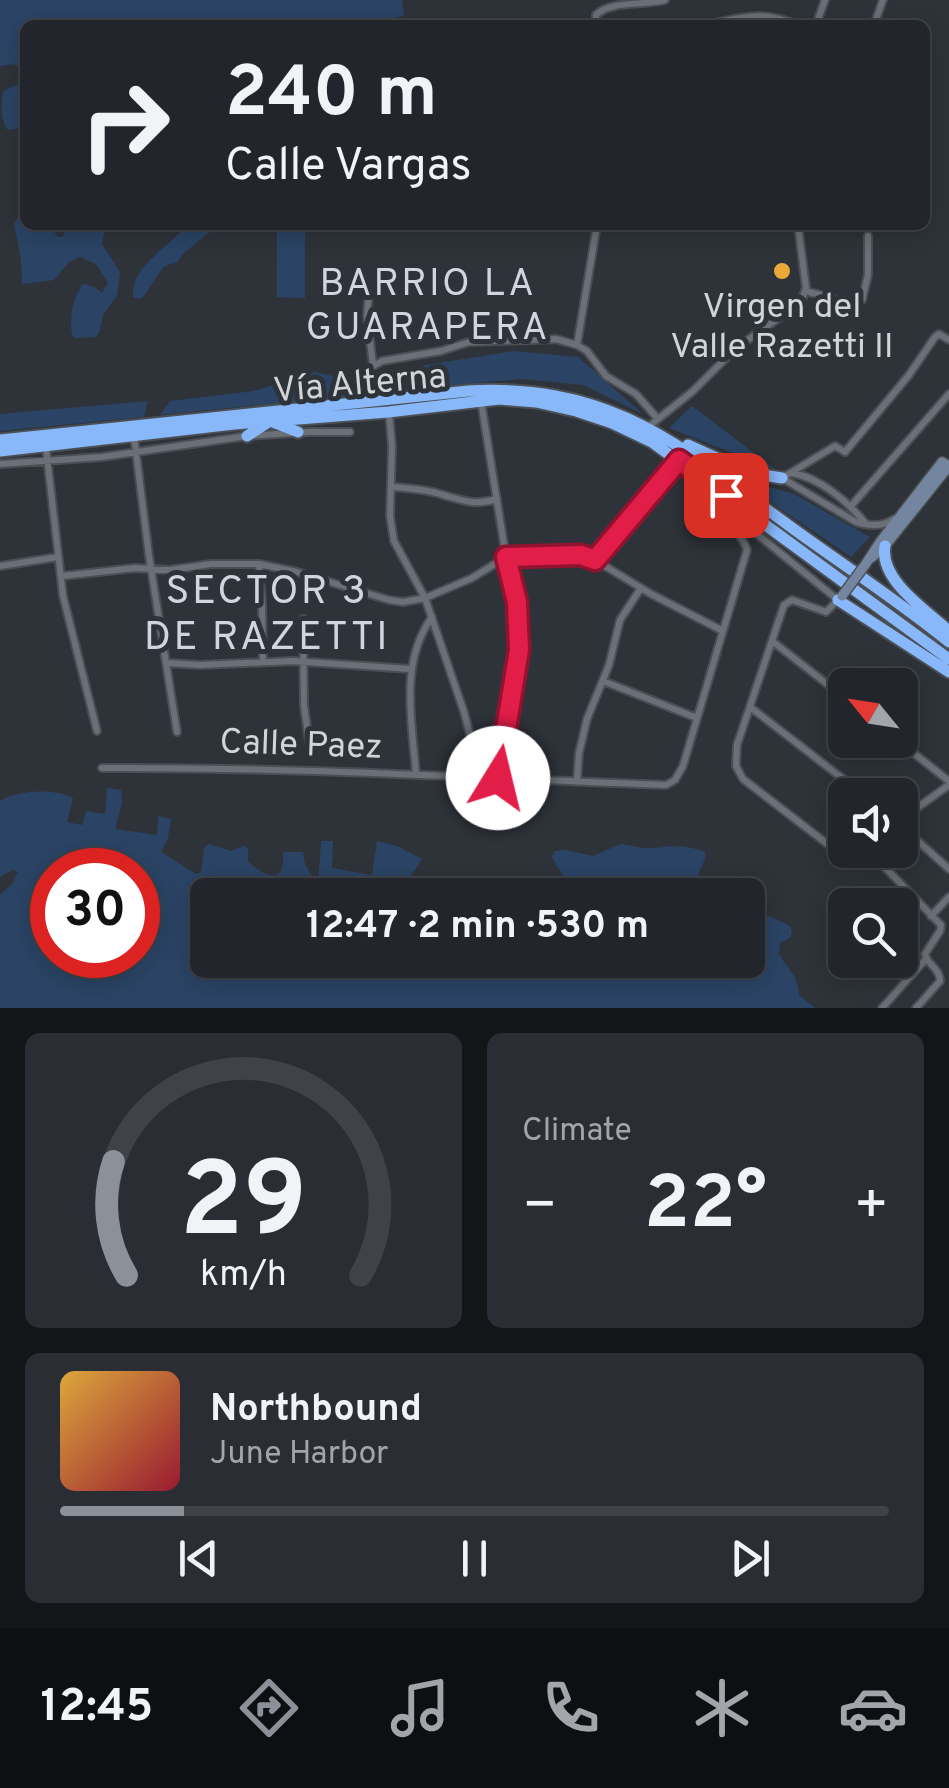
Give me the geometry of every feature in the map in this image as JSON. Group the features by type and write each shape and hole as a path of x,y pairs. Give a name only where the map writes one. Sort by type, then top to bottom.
{"highway":[{"name":"Vía Alterna","path":"0,440 468,391 518,390 556,395 653,425 949,642"},
{"name":"Vía Alterna","path":"0,451 481,401 536,402 576,411 636,433 679,460 949,659"},
{"path":"247,436 270,421 298,432"},
{"path":"653,425 740,469 762,476 786,475"},
{"path":"679,460 730,512"},
{"path":"885,546 886,569 897,584 949,631"},
{"path":"840,598 949,672"}],"main road":[{"path":"840,598 900,516 943,469"},
{"path":"868,562 885,546 943,469"}],"street":[{"path":"602,4 665,0"},
{"path":"734,20 762,15 785,20"},
{"path":"577,345 596,230"},
{"path":"366,402 364,377 373,365 470,342 556,339 577,345 592,356 609,378 640,398 653,425 735,350 796,307 804,297 799,230"},
{"path":"806,291 850,303 864,299 868,236"},
{"path":"369,290 367,316 373,365"},
{"path":"786,475 835,446 845,452 935,337 939,334 949,340"},
{"path":"852,506 949,394"},
{"path":"481,401 517,602 519,650 498,778"},
{"path":"388,412 394,541 432,617 464,712 480,777"},
{"path":"0,464 138,452 247,436 350,432"},
{"path":"134,436 150,568 177,732"},
{"path":"46,446 63,596 96,731"},
{"path":"943,469 949,452"},
{"path":"595,560 679,460"},
{"path":"786,475 812,480 852,506 867,525"},
{"path":"786,475 845,516 867,525 889,523 900,516"},
{"path":"390,487 412,488 465,503 497,499"},
{"path":"730,512 840,598 826,612 796,600 787,602 737,745 736,766 741,776 828,844"},
{"path":"603,681 697,718 747,550 731,524 730,512"},
{"path":"62,576 258,564 403,602 425,598 472,578 506,557 581,555 723,631"},
{"path":"0,566 58,558"},
{"path":"258,564 262,662"},
{"path":"577,782 587,719 603,681 620,620 641,588"},
{"path":"416,774 410,669 418,640 432,617"},
{"path":"304,619 304,706 309,742"},
{"path":"772,641 828,685"},
{"path":"167,662 303,661 410,669"},
{"path":"750,707 842,778"},
{"name":"Calle Paez","path":"102,768 181,767 670,784 683,766 697,718"},
{"path":"918,757 949,783 918,808"},
{"path":"918,839 949,869"},
{"path":"882,1008 926,959 926,951 942,928 883,868"},
{"path":"932,916 949,897"},
{"path":"916,1008 940,981 939,973 926,959"}],"shaded area":[{"path":"0,0 402,0 404,16 390,20 20,20 20,67 0,66"},
{"path":"20,80 20,128 8,130 3,117 3,95"},
{"path":"20,216 20,230 53,230 58,237 63,237 64,230 105,230 102,244 120,272 117,295 103,315 95,337 76,338 71,321 82,284 102,293 108,283 96,264 80,257 69,262 54,280 22,284 14,223"},
{"path":"212,230 177,262 165,266 144,296 133,297 138,275 179,233"},
{"path":"276,230 305,230 305,298 277,297"},
{"path":"513,351 578,357 643,414 583,385 522,379 373,392 376,373"},
{"path":"315,372 351,380 356,395 160,415 170,401 254,391"},
{"path":"148,401 144,417 0,431 0,414"},
{"path":"692,406 776,470 669,428"},
{"path":"734,477 794,494 870,537 851,557"},
{"path":"107,788 121,790 115,829 157,835 158,816 171,819 161,852 196,874 201,872 204,848 209,844 231,851 244,846 248,849 248,861 273,875 281,870 283,852 303,852 313,878 190,878 190,978 765,978 765,918 769,916 790,926 792,933 780,943 779,954 794,977 799,995 815,1008 0,1008 0,895 18,872 13,870 0,877 0,801 26,793 57,793 73,798 67,822 82,825 86,811 105,814"},
{"path":"321,841 333,841 332,868 372,875 377,841 422,859 410,878 319,878"},
{"path":"621,844 685,847 705,852 706,857 698,878 563,878 552,856 555,851 566,850 593,856"}],"place":[{"name":"Virgen del Valle Razetti II","path":"782,271"}],"district":[{"name":"BARRIO LA GUARAPERA","path":"428,307"},
{"name":"SECTOR 3 DE RAZETTI","path":"267,616"}],"route":[{"path":"498,778 519,650 517,602 506,557 581,555 595,560 679,460 726,495"}]}
